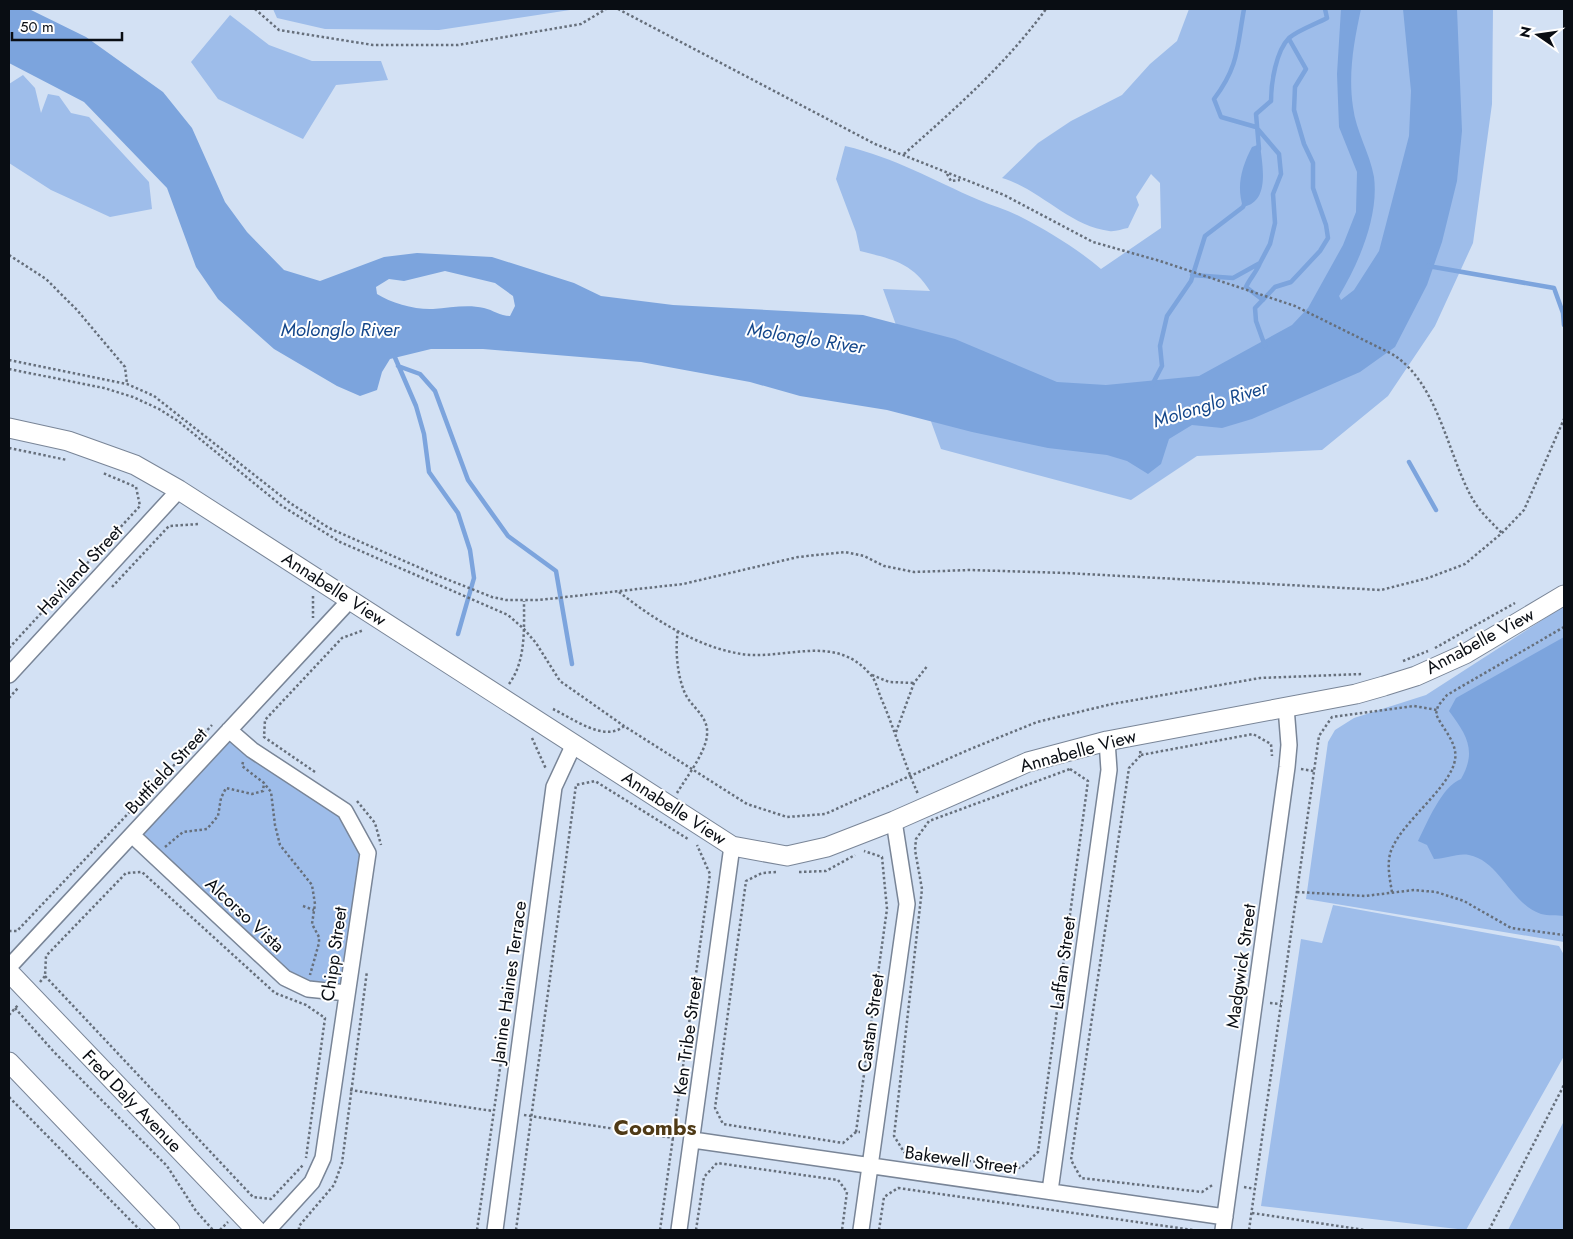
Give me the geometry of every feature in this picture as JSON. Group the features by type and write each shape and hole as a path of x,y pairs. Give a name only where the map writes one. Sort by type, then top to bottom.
{"street":[{"name":"Annabelle View","path":"9,428 68,441 135,465 179,490 732,846 787,856 827,848 894,821 926,814 1028,762 1107,741 1356,694 1416,676 1465,654 1564,595"},
{"name":"Haviland Street","path":"9,675 179,490"},
{"name":"Buttfield Street","path":"9,967 350,600"},
{"name":"Madgwick Street","path":"1224,1223 1287,767 1289,745 1286,707"},
{"name":"Chipp Street","path":"229,730 252,750 345,811 368,853 323,1158 312,1182 268,1230"},
{"name":"Laffan Street","path":"1050,1191 1109,770 1107,741"},
{"name":"Janine Haines Terrace","path":"495,1230 554,786 574,744"},
{"name":"Castan Street","path":"861,1230 907,904 894,821"},
{"name":"Alcorso Vista","path":"132,835 285,978 308,989 347,993"},
{"name":"Ken Tribe Street","path":"679,1230 693,1140 732,846"},
{"name":"Fred Daly Avenue","path":"9,972 256,1230"},
{"path":"9,1062 170,1230"},
{"name":"Bakewell Street","path":"693,1140 1050,1191 1224,1223"}],"path":[{"path":"256,9 279,30 382,45 458,45 581,24 606,9"},
{"path":"618,9 876,144 1004,195 1094,242 1160,261 1295,306 1392,354 1402,360 1415,374 1433,406 1473,500 1502,533"},
{"path":"904,154 966,100 1032,28 1046,9"},
{"path":"946,173 951,181 962,179"},
{"path":"9,255 46,279 77,310 125,367 127,384"},
{"path":"9,360 127,384 154,396 176,411 290,503 329,528 470,590 506,600 524,601 683,584 798,557 845,552 864,556 884,566 914,572 970,570 1057,573 1381,590 1428,578 1465,564 1502,533 1524,510 1564,419"},
{"path":"9,369 104,388 133,397 158,409 178,422 255,485 321,531 368,555 497,609 524,629 560,680 624,726 747,804 786,817 825,814 968,750 1037,722 1112,704 1260,678 1361,674 1369,672"},
{"path":"9,448 67,460"},
{"path":"9,648 140,506 136,487 102,472"},
{"path":"110,589 169,526 199,524 207,529"},
{"path":"619,592 640,609 720,650 754,655 798,650 829,651 860,665 871,675 889,682 914,683"},
{"path":"308,624 314,617 313,594"},
{"path":"1402,662 1435,648 1521,600"},
{"path":"500,696 516,676 522,651 524,601"},
{"path":"1392,892 1388,860 1393,845 1449,776 1456,763 1455,748 1436,714 1440,702 1447,695 1564,627"},
{"path":"678,630 677,653 684,691 701,713 707,727 704,746 691,770"},
{"path":"310,972 319,943 319,937 312,924 314,910 312,885 280,845 275,825 271,792 264,783 242,766 243,759 264,737 265,720 342,638"},
{"path":"896,734 914,683 928,665"},
{"path":"871,675 896,734 910,777 926,814 916,839 914,850 922,890 894,1136 904,1152 1022,1168 1038,1152 1088,781 1070,769 926,814"},
{"path":"1249,1230 1319,736 1332,717 1414,706 1437,710"},
{"path":"551,708 604,733 617,732 624,726"},
{"path":"9,931 16,930 217,719"},
{"path":"524,732 532,737 546,768 544,775"},
{"path":"1216,1183 1202,1192 1081,1178 1071,1160 1129,768 1141,755 1253,734 1270,744 1272,758"},
{"path":"264,737 320,776"},
{"path":"516,1230 533,1117 576,785 595,781 700,846 710,874 660,1230"},
{"path":"156,858 182,832 207,829 218,816 221,798 226,788 252,794 263,790 264,783"},
{"path":"352,798 360,803 375,823 383,852"},
{"path":"780,872 762,873 746,881 715,1108 723,1124 843,1143 856,1132 887,909 882,857 864,850 826,871 798,872"},
{"path":"126,872 142,872 275,992 306,1005 325,1018 305,1162 271,1199 253,1197 45,976 46,956 126,872"},
{"path":"1297,892 1351,896 1414,890 1436,892 1464,901 1511,928 1564,935"},
{"path":"303,906 314,910"},
{"path":"299,1230 299,1226 334,1185 342,1164 367,970"},
{"path":"15,1008 54,1052 167,1166 196,1211 213,1230"},
{"path":"1489,1230 1564,1085"},
{"path":"9,1097 140,1230"},
{"path":"696,1230 704,1177 717,1162 838,1180 847,1192 842,1230"},
{"path":"879,1230 884,1197 898,1188 1193,1230"},
{"path":"1252,1213 1365,1230"}],"shaded area":[{"path":"273,9 570,10 439,30 325,29 277,18"},
{"path":"1189,9 1493,9 1492,104 1473,243 1435,326 1388,396 1322,450 1197,456 1131,500 941,449 883,289 930,291 916,274 900,263 860,251 856,232 836,179 845,146 897,163 1016,215 1063,241 1101,269 1161,228 1160,183 1151,174 1136,197 1139,205 1128,228 1116,231 1094,228 1081,222 1029,190 1002,178 1038,143 1071,121 1122,95 1150,64 1177,41"},
{"path":"230,15 269,45 312,61 381,61 388,80 336,85 303,139 218,99 191,62"},
{"path":"23,75 35,88 41,113 48,94 59,96 71,113 89,117 149,182 152,209 110,217 51,190 9,163 9,84"},
{"path":"1564,606 1564,942 1306,899 1328,742 1335,730 1354,718 1426,695"},
{"path":"229,730 345,811 368,853 347,993 308,989 132,835"},
{"path":"1333,905 1559,946 1564,955 1564,1056 1466,1230 1261,1206 1301,939 1322,943"},
{"path":"1564,1121 1564,1230 1508,1230"}],"water":[{"name":"Molonglo River","path":"9,9 29,9 86,37 163,92 192,128 225,202 247,232 284,270 320,281 384,257 417,253 492,257 574,283 601,296 673,305 863,315 955,339 1057,382 1106,385 1199,376 1292,325 1308,308 1343,245 1356,212 1357,172 1339,127 1337,74 1341,9 1361,9 1352,58 1351,82 1355,116 1372,168 1375,192 1366,239 1354,269 1339,296 1341,300 1354,290 1379,251 1409,136 1411,91 1403,9 1457,9 1462,131 1457,181 1442,242 1427,285 1395,347 1360,372 1252,419 1222,428 1192,425 1169,439 1161,464 1148,474 1127,461 1107,455 1048,448 972,432 887,410 800,396 750,382 641,362 483,349 431,349 390,359 382,372 377,390 360,396 337,386 274,349 218,299 196,267 167,188 84,102 9,63","holes":["445,271 495,283 513,296 515,306 510,316 478,307 465,306 433,309 412,307 396,303 377,294 376,287 389,279 404,281"]},
{"path":"1260,144 1263,171 1261,190 1258,198 1252,204 1243,207 1240,184 1245,161 1252,147"},
{"path":"1564,637 1564,916 1544,915 1530,909 1489,865 1480,859 1469,855 1456,855 1434,859 1427,845 1418,841 1441,797 1454,783 1461,779 1466,769 1469,752 1468,744 1461,728 1449,711 1456,698"}],"waterway":[{"path":"1192,275 1233,278 1260,263 1270,244 1275,223 1273,194 1281,174 1279,154 1256,127 1221,117 1214,99 1233,66 1244,9"},
{"path":"1259,149 1256,114 1271,101 1273,77 1284,44 1293,35 1327,18 1325,9"},
{"path":"1265,346 1256,321 1255,308 1275,287 1291,282 1320,251 1328,238 1326,225 1313,188 1313,163 1304,144 1294,110 1295,87 1306,69 1289,39"},
{"path":"1152,385 1162,366 1160,346 1167,316 1191,281 1205,236 1243,207 1245,202"},
{"path":"1260,263 1246,287 1263,300"},
{"path":"1428,266 1554,288 1563,313 1564,325"},
{"path":"393,353 416,406 424,434 429,472 458,513 470,550 474,578 458,634"},
{"path":"398,366 420,374 435,391 468,480 508,536 556,571 572,664"},
{"path":"1409,462 1436,510"}],"district":[{"name":"Coombs","path":"655,1127"}]}
